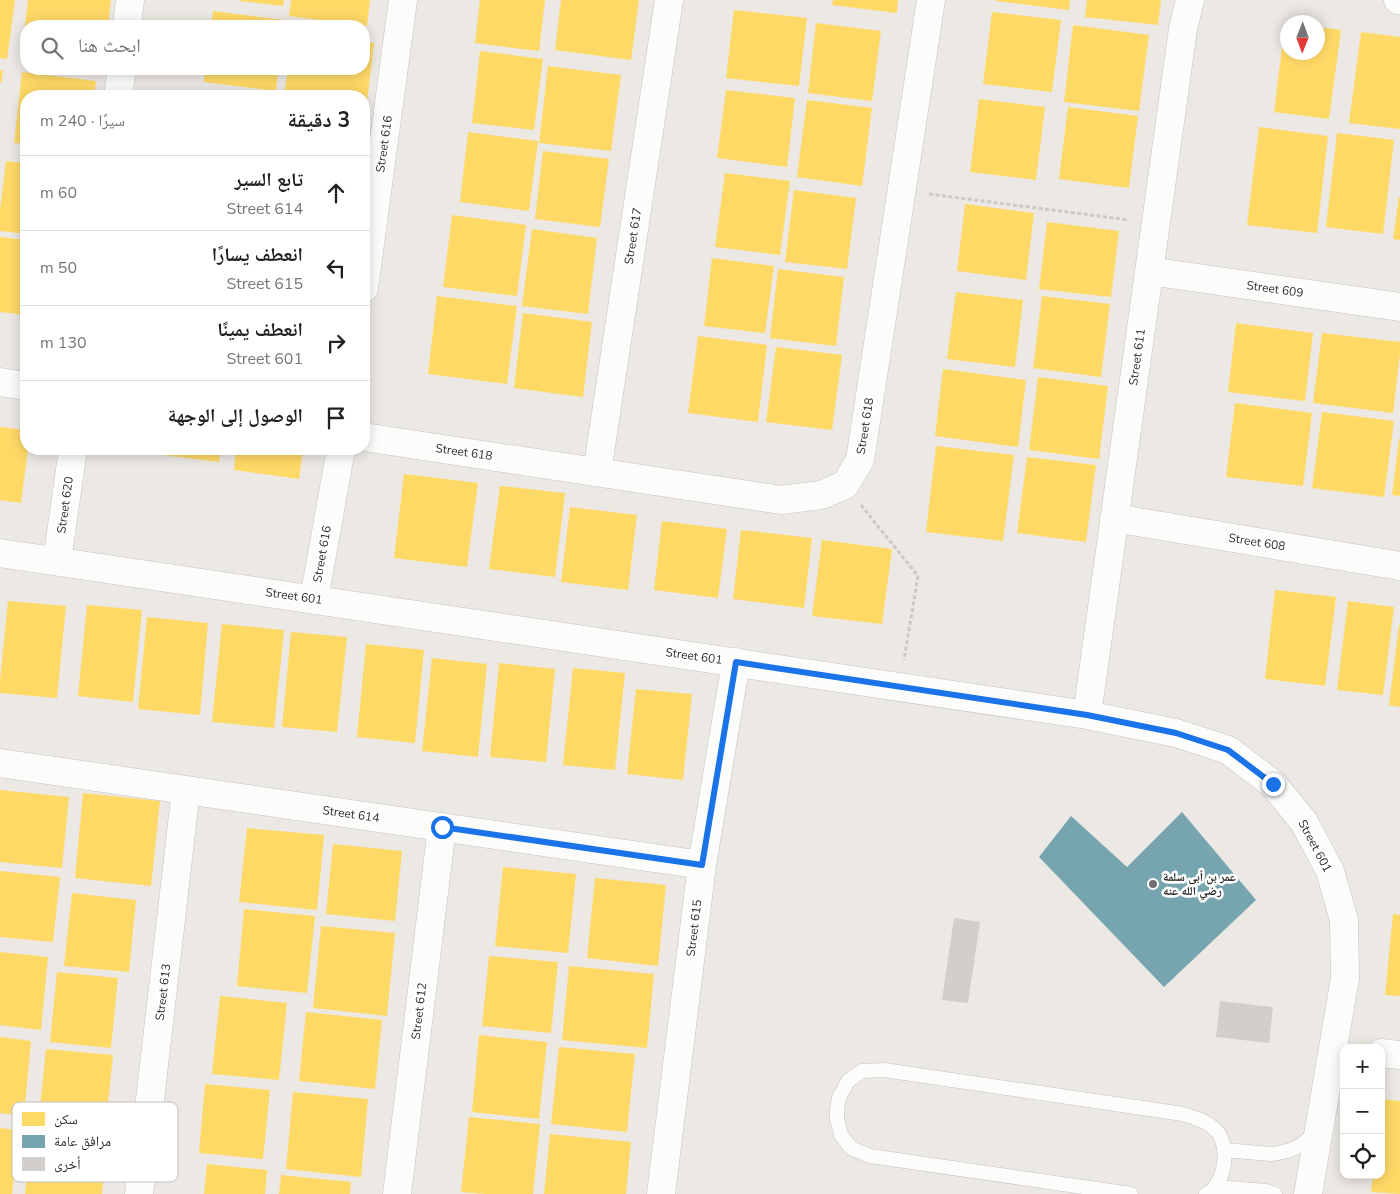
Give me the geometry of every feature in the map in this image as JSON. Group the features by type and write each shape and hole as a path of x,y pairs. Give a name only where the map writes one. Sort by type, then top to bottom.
{"street":[{"path":"128,20 130,0"},
{"name":"Street 616","path":"370,203 404,0"},
{"name":"Street 617","path":"597,472 669,0"},
{"name":"Street 618","path":"370,439 781,500 821,495 845,485 860,460 931,0"},
{"name":"Street 611","path":"1087,715 1183,29 1190,0"},
{"path":"119,90 121,75"},
{"name":"Street 609","path":"1149,270 1400,306"},
{"path":"0,382 20,385"},
{"name":"Street 620","path":"57,561 72,455"},
{"name":"Street 616","path":"314,599 340,455"},
{"name":"Street 608","path":"1114,518 1400,566"},
{"name":"Street 601","path":"0,553 1087,715 1176,733 1228,750 1273,784 1304,822 1330,871 1344,920 1345,978 1339,1047 1320,1127 1308,1194"},
{"name":"Street 615","path":"661,1194 702,865 736,662"},
{"name":"Street 614","path":"0,762 702,865"},
{"name":"Street 613","path":"150,1102 186,790"},
{"name":"Street 612","path":"397,1194 442,827"},
{"path":"1385,1053 1400,1055"}],"lane":[{"path":"1131,1194 870,1156 851,1148 841,1135 837,1119 839,1098 848,1081 862,1071 884,1070 1183,1114 1210,1125 1221,1138 1224,1150 1221,1179 1211,1190"},
{"path":"1224,1150 1279,1154 1293,1150 1305,1143 1320,1127"},
{"path":"1211,1190 1266,1191 1275,1194"}],"path":[{"path":"901,190 1156,223"},
{"path":"845,485 918,576 900,687"}],"building: سكن":[{"path":"0,0 15,0 7,59 0,58"},
{"path":"28,0 111,0 109,20 26,20"},
{"path":"240,0 284,0 283,6"},
{"path":"291,0 370,0 368,20 320,20 289,16"},
{"path":"480,0 545,0 539,51 475,43"},
{"path":"561,0 639,0 631,60 555,50"},
{"path":"833,0 898,0 897,13 832,5"},
{"path":"996,0 1070,0 1069,10"},
{"path":"1087,0 1161,0 1158,25 1085,17"},
{"path":"734,10 807,18 799,86 726,78"},
{"path":"213,11 284,20 212,20"},
{"path":"992,12 1061,20 1052,92 983,84"},
{"path":"816,23 881,31 872,101 808,93"},
{"path":"1073,25 1149,35 1139,111 1064,102"},
{"path":"1325,28 1341,30 1329,119 1274,112 1280,60 1325,60"},
{"path":"1361,32 1400,37 1400,129 1349,123"},
{"path":"370,43 374,43 368,90 285,90 287,75 370,75"},
{"path":"480,51 543,59 534,130 472,123"},
{"path":"548,66 621,75 611,151 539,143"},
{"path":"0,70 3,71 1,83 0,83"},
{"path":"22,75 47,75 96,81 95,90 20,90 20,144 14,143"},
{"path":"205,75 277,75 276,90 204,82"},
{"path":"726,90 795,98 787,167 717,158"},
{"path":"979,99 1045,107 1036,180 970,172"},
{"path":"807,100 872,108 862,186 797,177"},
{"path":"1068,107 1138,116 1129,188 1059,179"},
{"path":"1259,127 1328,136 1317,233 1247,225"},
{"path":"468,132 538,141 529,211 460,202"},
{"path":"1337,133 1394,140 1383,234 1326,227"},
{"path":"543,151 609,159 600,227 535,219"},
{"path":"6,161 20,162 20,233 0,231 0,210"},
{"path":"725,173 790,181 780,255 715,247"},
{"path":"794,190 856,198 847,269 785,262"},
{"path":"1400,197 1400,240 1393,239"},
{"path":"965,204 1034,213 1026,280 957,271"},
{"path":"452,215 526,225 517,296 443,287"},
{"path":"1047,222 1119,231 1111,297 1039,289"},
{"path":"532,229 597,238 588,314 522,306"},
{"path":"0,237 20,239 20,314 0,312"},
{"path":"712,258 774,266 765,333 704,326"},
{"path":"778,269 844,277 836,346 770,338"},
{"path":"956,292 1023,300 1015,367 947,359"},
{"path":"437,296 517,306 507,384 428,374"},
{"path":"1042,296 1110,304 1101,377 1033,368"},
{"path":"523,313 592,322 583,397 514,388"},
{"path":"1236,323 1313,333 1305,401 1228,392"},
{"path":"1322,333 1400,342 1393,413 1313,403"},
{"path":"698,336 767,345 758,422 688,413"},
{"path":"776,347 842,355 832,430 766,422"},
{"path":"943,369 1026,380 1018,447 935,436"},
{"path":"1038,377 1108,386 1099,459 1029,450"},
{"path":"1235,403 1312,413 1303,486 1226,477"},
{"path":"1322,412 1394,421 1384,497 1312,488"},
{"path":"0,427 20,429 20,455 27,455 21,503 0,500"},
{"path":"1400,439 1400,496 1392,495"},
{"path":"936,446 1014,455 1003,541 926,532"},
{"path":"163,455 220,455 219,462"},
{"path":"235,455 302,455 299,479 234,470"},
{"path":"1027,457 1096,465 1086,542 1017,533"},
{"path":"404,474 478,483 467,567 394,558"},
{"path":"500,486 565,493 555,577 489,569"},
{"path":"570,507 637,515 628,590 561,582"},
{"path":"662,521 727,529 718,598 654,590"},
{"path":"741,530 812,538 804,608 733,599"},
{"path":"822,540 892,549 882,624 812,616"},
{"path":"1275,590 1336,597 1325,686 1265,679"},
{"path":"8,601 66,606 57,698 0,693"},
{"path":"1348,601 1394,607 1383,695 1337,690"},
{"path":"87,605 142,610 133,702 78,696"},
{"path":"147,617 208,623 200,715 138,709"},
{"path":"222,624 284,630 274,728 212,722"},
{"path":"1400,625 1400,707 1389,705"},
{"path":"291,632 347,637 337,732 282,727"},
{"path":"366,644 424,650 415,743 357,737"},
{"path":"432,658 487,664 478,757 422,751"},
{"path":"499,663 555,669 546,762 490,757"},
{"path":"573,668 625,673 615,770 563,765"},
{"path":"636,689 692,694 683,780 627,774"},
{"path":"0,790 69,797 62,868 0,862"},
{"path":"83,793 160,801 151,886 75,878"},
{"path":"247,828 324,835 317,910 239,902"},
{"path":"333,844 402,851 395,921 326,914"},
{"path":"503,867 576,874 568,953 495,946"},
{"path":"0,871 60,877 53,942 0,937"},
{"path":"595,878 666,885 658,966 587,958"},
{"path":"72,893 136,900 129,972 64,966"},
{"path":"244,909 315,916 307,993 237,986"},
{"path":"1393,914 1400,915 1400,996 1385,995"},
{"path":"321,926 395,933 387,1016 313,1008"},
{"path":"0,952 48,957 41,1030 0,1025"},
{"path":"489,956 558,962 551,1033 482,1026"},
{"path":"569,966 654,974 647,1048 562,1040"},
{"path":"57,972 118,978 111,1048 50,1042"},
{"path":"220,996 287,1003 279,1080 212,1074"},
{"path":"306,1012 382,1020 375,1089 299,1081"},
{"path":"479,1035 547,1042 539,1119 472,1112"},
{"path":"0,1037 31,1041 25,1102 12,1102 12,1114 0,1113"},
{"path":"559,1047 635,1054 627,1132 551,1124"},
{"path":"46,1049 113,1055 108,1102 40,1102"},
{"path":"205,1084 270,1090 263,1159 199,1153"},
{"path":"293,1092 368,1099 361,1177 286,1169"},
{"path":"1385,1099 1400,1101 1400,1194 1371,1192 1373,1179 1385,1179"},
{"path":"469,1117 540,1124 533,1194 461,1192"},
{"path":"0,1128 12,1129 13,1182 12,1194 0,1194"},
{"path":"550,1134 631,1142 626,1194 544,1194"},
{"path":"207,1164 267,1170 265,1194 204,1194"},
{"path":"281,1175 351,1182 350,1194 279,1194"},
{"path":"26,1182 103,1182 102,1194 25,1194"}],"building: مرافق عامة":[{"name":"عمر بن أبي سلمة رضي الله عنه","path":"1182,812 1256,900 1164,987 1039,857 1071,816 1127,867"}],"building: أخرى":[{"path":"954,918 980,922 968,1003 942,1000"},
{"path":"1220,1001 1273,1007 1269,1043 1216,1037"}],"place":[{"name":"عمر بن أبي سلمة رضي الله عنه","path":"1153,884"}],"route":[{"path":"442,827 702,865 736,662 1087,715 1176,733 1228,750 1273,784"}]}
